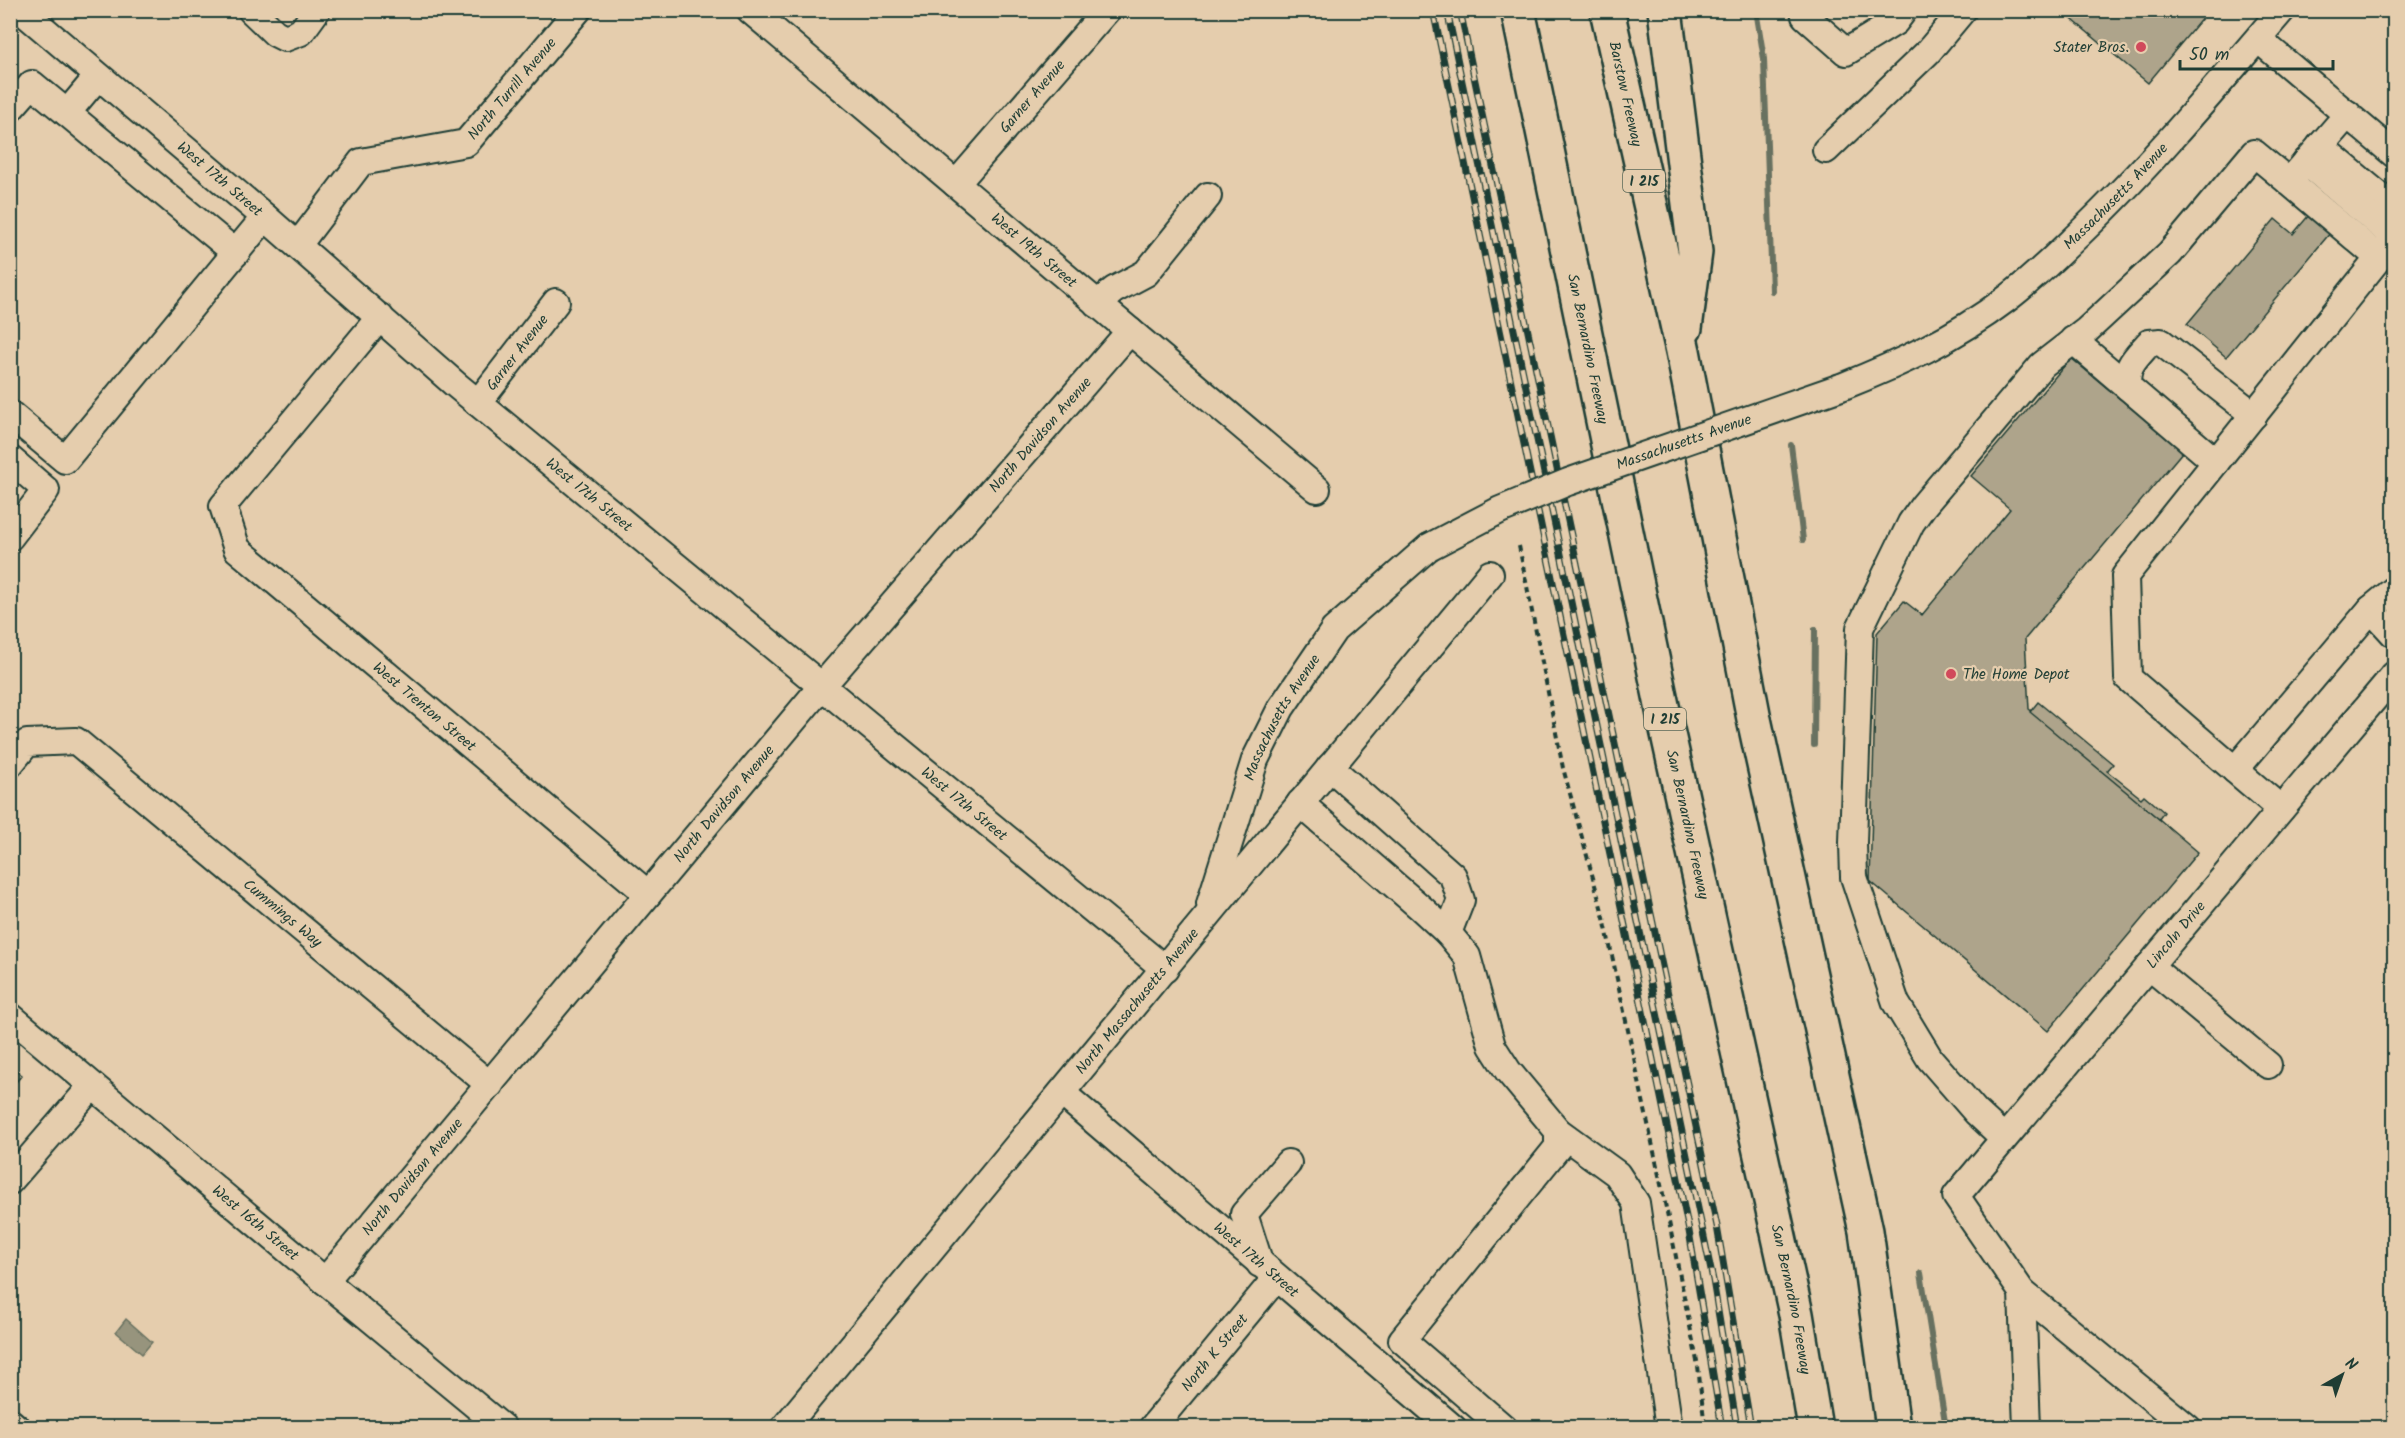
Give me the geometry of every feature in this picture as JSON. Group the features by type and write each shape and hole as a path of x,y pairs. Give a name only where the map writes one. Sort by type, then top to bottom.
{"highway":[{"name":"San Bernardino Freeway","path":"1518,10 1666,725 1796,1314 1815,1428"},
{"name":"Barstow Freeway","path":"1607,10 1683,351"},
{"path":"1665,10 1695,252 1683,351"},
{"name":"I 215","path":"1683,351 1756,730 1866,1231 1893,1428"}],"street":[{"name":"West 17th Street","path":"21,10 265,217 478,403 1165,969"},
{"path":"250,10 275,33 285,38 301,32 317,10"},
{"name":"North Turrill Avenue","path":"297,246 361,162 466,143 578,10"},
{"name":"West 19th Street","path":"750,10 1317,489"},
{"name":"Garner Avenue","path":"956,184 1107,10"},
{"path":"1804,10 1805,16 1846,52 1895,22 1904,10"},
{"path":"1826,150 1928,52 1963,10"},
{"name":"Massachusetts Avenue","path":"1206,916 1255,760 1281,708 1334,630 1429,547 1500,510 1568,482 1841,387 1913,356 1952,335 2005,300 2124,190 2165,148 2282,10"},
{"path":"2258,39 2394,154"},
{"path":"67,113 98,76"},
{"path":"10,109 32,84 236,253"},
{"path":"2289,182 2348,114"},
{"path":"2004,1138 1976,1112 1930,1059 1896,1003 1854,877 1853,843 1860,628 1911,523 1923,506 2042,365 2170,253 2254,153 2289,182 2389,245"},
{"path":"2313,154 2394,208"},
{"path":"2313,154 2389,245"},
{"path":"1097,303 1113,290 1146,273 1208,196"},
{"path":"10,414 65,460 265,217"},
{"path":"2281,809 2128,678 2125,576 2389,245"},
{"name":"Garner Avenue","path":"478,403 556,302"},
{"name":"West Trenton Street","path":"380,317 223,506 237,549 648,894"},
{"name":"North Davidson Avenue","path":"325,1281 822,686 1130,331"},
{"path":"2073,340 2216,462"},
{"path":"2128,387 2126,378 2129,366 2149,343 2161,342 2254,415"},
{"path":"10,459 46,490 10,537"},
{"name":"North Massachusetts Avenue","path":"784,1428 1490,574"},
{"path":"2235,770 2371,609 2394,590"},
{"path":"2371,609 2394,634"},
{"name":"Lincoln Drive","path":"2022,1292 1956,1196 2394,675"},
{"name":"Cummings Way","path":"10,764 27,742 76,741 490,1085"},
{"path":"1330,767 1453,876 1461,900 1448,933"},
{"path":"1300,803 1448,933 1467,956 1492,1046 1508,1071 1558,1131 1617,1174 1636,1203 1670,1428"},
{"path":"2149,966 2268,1065"},
{"name":"West 16th Street","path":"10,1016 503,1428"},
{"path":"10,1181 92,1086"},
{"name":"West 17th Street","path":"1062,1093 1268,1272 1453,1428"},
{"path":"1504,1428 1402,1340 1558,1148 1558,1131"},
{"path":"1268,1272 1244,1214 1288,1163"},
{"name":"North K Street","path":"1152,1428 1268,1272"},
{"path":"2022,1292 2027,1428"},
{"path":"2022,1292 2188,1428"},
{"path":"10,1422 17,1428"}],"path":[{"path":"1519,546 1563,768 1604,918 1669,1222 1698,1366 1705,1428"}],"shaded area":[{"path":"126,1319 152,1342 142,1354 116,1332"}],"building":[{"name":"Stater Bros.","path":"2061,10 2209,10 2148,83"},
{"path":"2310,214 2331,232 2226,357 2187,324 2275,219 2293,234"},
{"name":"The Home Depot","path":"2071,358 2183,451 2025,639 2029,709 2198,852 2048,1031 1870,881 1877,633 1904,601 1922,615 2010,509 1971,476"},
{"path":"2038,702 2113,764 2107,771 2141,798 2144,795 2164,812 2159,819 2030,712"},
{"path":"10,1065 22,1075 10,1089"}],"waterway":[{"path":"1756,10 1764,59 1772,291"},
{"path":"1791,445 1803,540"},
{"path":"1814,745 1815,629"},
{"path":"1921,1273 1946,1428"}],"railway":[{"path":"1433,10 1689,1231 1722,1428"},
{"path":"1447,10 1713,1280 1737,1428"},
{"path":"1460,10 1717,1226 1751,1428"}],"place":[{"name":"Stater Bros.","path":"2141,47"},
{"name":"The Home Depot","path":"1951,674"}]}
